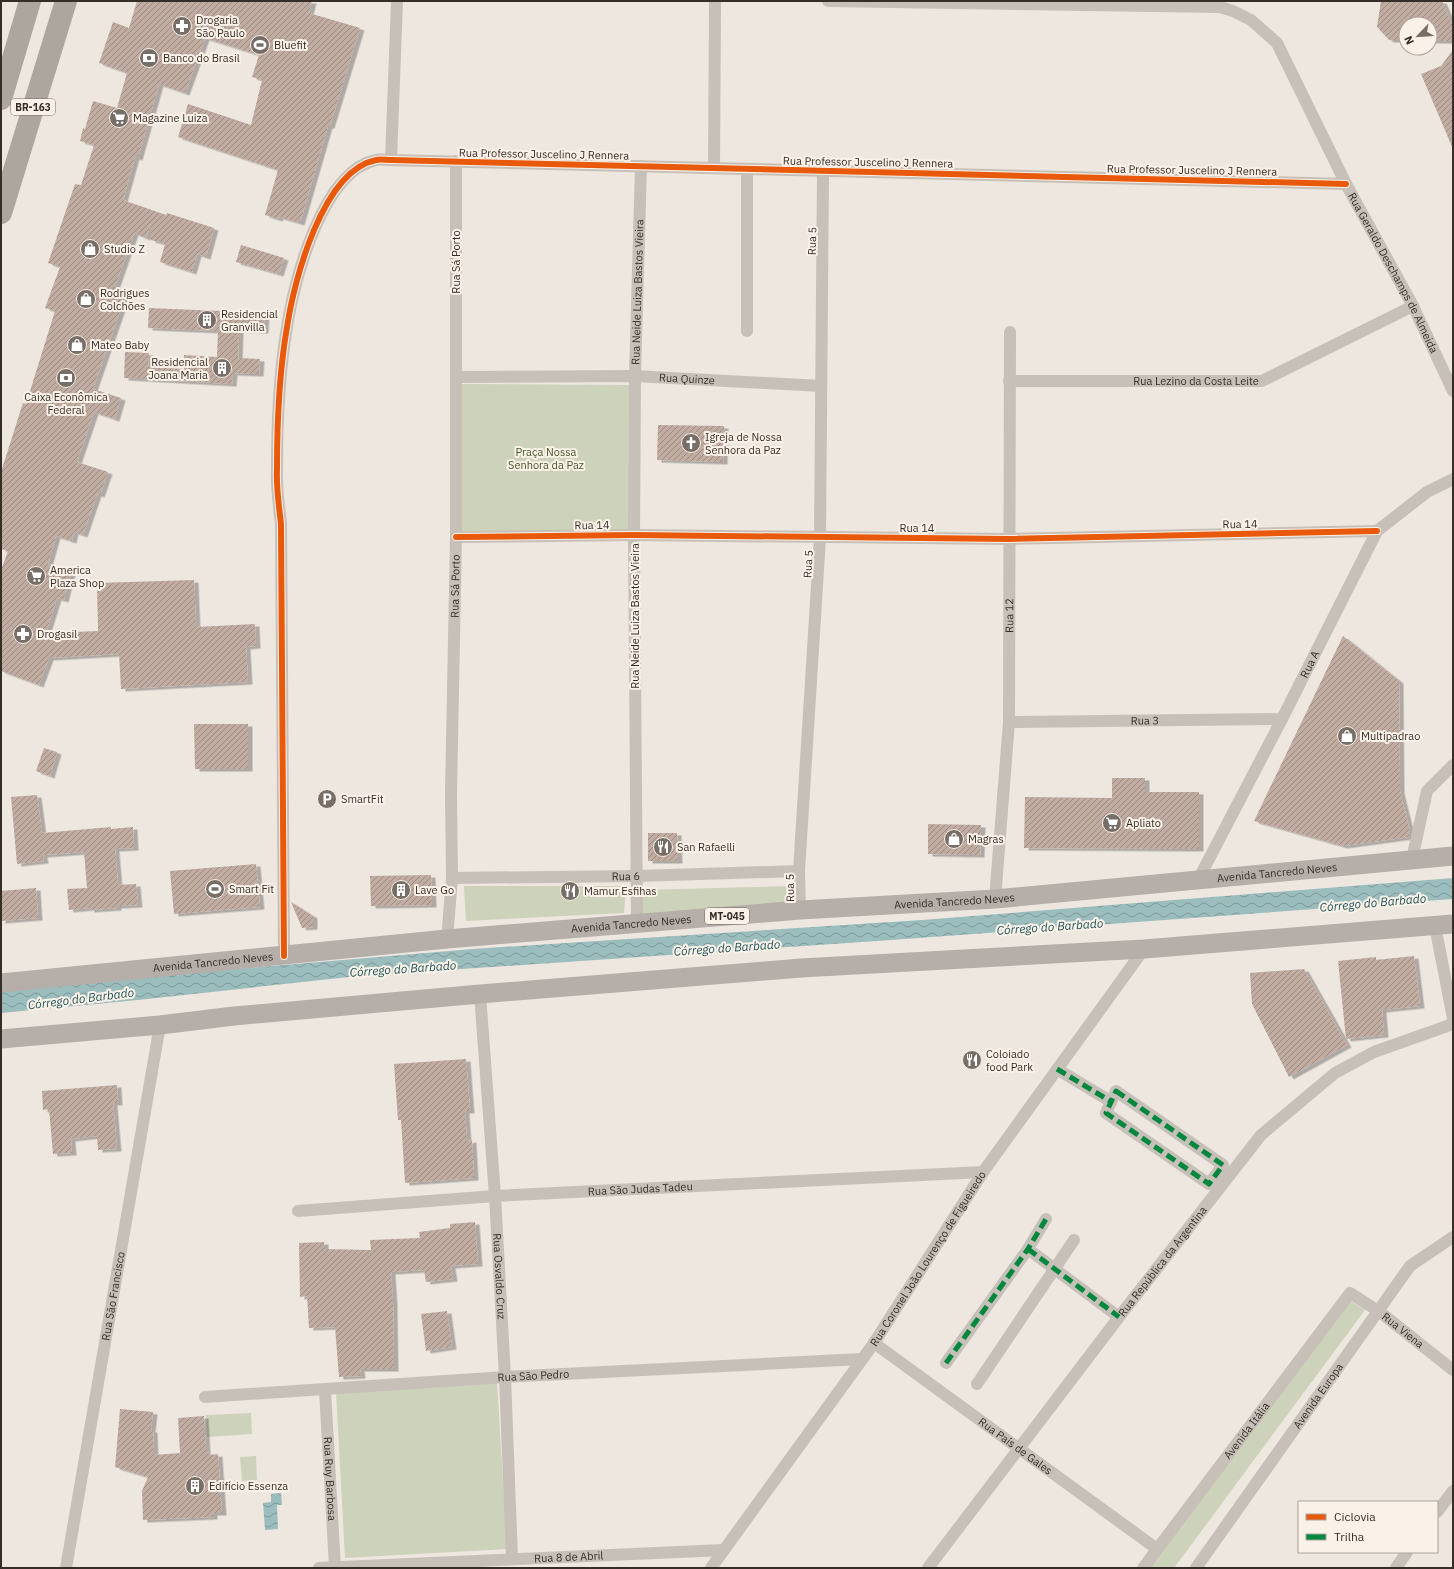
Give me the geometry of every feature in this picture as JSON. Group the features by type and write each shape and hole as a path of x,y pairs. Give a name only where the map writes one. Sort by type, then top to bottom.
{"highway":[{"name":"BR-163","path":"1,99 30,1"},
{"name":"BR-163","path":"1,213 65,2"}],"main road":[{"name":"Avenida Tancredo Neves","path":"1,983 447,939 800,910 995,899 1453,856"},
{"path":"1,1039 480,994 801,968 1144,949 1444,925"}],"street":[{"path":"391,160 397,1"},
{"path":"714,168 715,1"},
{"name":"Rua Geraldo Deschamps de Almeida","path":"828,1 1220,7 1233,11 1251,20 1277,43 1346,184 1412,306 1453,391"},
{"name":"Rua Professor Juscelino J Rennera","path":"284,956 281,524 276,471 281,383 287,327 300,267 326,203 344,180 359,167 376,160 456,161 1346,184"},
{"name":"Rua Sá Porto","path":"447,939 452,878 451,785 456,537 456,161"},
{"name":"Rua Neide Luiza Bastos Vieira","path":"637,923 634,535 635,376 641,166"},
{"path":"747,169 747,331"},
{"name":"Rua 5","path":"800,910 799,871 820,538 823,171"},
{"name":"Rua Lezino da Costa Leite","path":"1010,382 1262,381 1412,306"},
{"name":"Rua 12","path":"995,899 1009,722 1010,332"},
{"name":"Rua Quinze","path":"457,377 635,376 821,386"},
{"name":"Rua A","path":"1198,880 1282,719 1377,531 1427,492 1453,479"},
{"name":"Rua 14","path":"456,537 634,535 1009,539 1377,531"},
{"name":"Rua 3","path":"1009,722 1282,719"},
{"path":"1412,859 1427,791 1453,765"},
{"name":"Rua 6","path":"452,878 637,876 799,871"},
{"path":"1444,925 1453,1018"},
{"name":"Rua Coronel João Lourenço de Figueiredo","path":"711,1568 874,1343 983,1172 1144,949"},
{"name":"Rua Osvaldo Cruz","path":"480,994 496,1196 512,1558"},
{"name":"Rua República da Argentina","path":"928,1568 1119,1317 1261,1135 1335,1073 1374,1052 1453,1024"},
{"name":"Rua São Francisco","path":"66,1568 160,1025"},
{"path":"1057,1069 1110,1102"},
{"path":"1116,1091 1223,1165 1209,1184 1106,1113 1110,1102 1116,1091"},
{"name":"Rua São Judas Tadeu","path":"298,1211 496,1196 983,1172"},
{"path":"946,1363 1028,1249 1046,1219"},
{"name":"Avenida Europa","path":"1196,1568 1380,1312 1410,1266 1453,1237"},
{"path":"977,1384 1074,1240"},
{"path":"1028,1249 1119,1317"},
{"name":"Rua Viena","path":"1350,1293 1380,1312 1453,1370"},
{"name":"Avenida Itália","path":"1142,1568 1350,1293"},
{"name":"Rua País de Gales","path":"874,1343 1157,1549"},
{"name":"Rua São Pedro","path":"205,1397 505,1377 862,1359"},
{"name":"Rua Ruy Barbosa","path":"326,1390 335,1568"},
{"path":"1438,1511 1453,1490"},
{"name":"Rua 8 de Abril","path":"319,1568 512,1558 724,1550"},
{"path":"1396,1568 1406,1553"}],"green space":[{"name":"Praça Nossa Senhora da Paz","path":"461,384 630,385 630,533 461,532"},
{"path":"464,886 626,886 624,913 466,921"},
{"path":"793,886 792,904 640,918 641,890"},
{"path":"1349,1300 1365,1310 1174,1568 1146,1568"},
{"path":"497,1383 507,1549 345,1558 336,1392"},
{"path":"251,1413 252,1434 207,1437 206,1415"},
{"path":"256,1456 257,1480 242,1481 240,1457"}],"water":[{"name":"Córrego do Barbado","path":"1453,878 1453,899 877,941 358,976 1,1013 1,991 211,971 473,949 922,920"},
{"path":"281,1493 282,1505 277,1505 278,1529 265,1530 263,1503 271,1502 271,1494"}],"building":[{"path":"137,1 312,1 309,13 360,28 330,126 328,126 300,223 265,215 278,170 178,137 188,104 251,125 262,80 252,77 259,55 205,38 185,93 159,84 138,158 135,157 123,200 166,215 167,213 214,228 206,257 197,254 192,272 160,262 165,244 151,240 151,223 146,238 134,233 115,287 127,291 93,389 121,398 115,419 94,412 77,462 108,472 100,495 97,494 83,535 74,532 72,541 56,536 48,564 71,573 64,600 57,598 46,633 98,631 97,583 194,580 196,627 255,624 256,646 246,647 248,682 121,689 119,654 49,658 39,685 1,671 1,570 8,551 1,549 1,472 23,403 26,404 55,311 45,308 60,267 48,263 75,184 81,185 94,145 80,141 83,128 85,129 93,101 117,108 127,73 99,63 113,22 129,28"},
{"path":"1381,1 1442,1 1453,26 1453,41 1438,41 1438,16 1398,16 1398,40 1389,40 1377,27"},
{"path":"1453,50 1453,149 1421,74 1441,66"},
{"path":"241,245 284,258 279,274 236,262"},
{"path":"149,308 265,313 264,331 239,330 238,358 260,359 259,374 233,373 232,384 124,378 125,352 149,353 148,367 184,369 184,355 217,357 218,331 148,328"},
{"name":"Igreja de Nossa Senhora da Paz","path":"658,425 724,426 723,462 657,460"},
{"name":"Multipadrao","path":"1343,636 1399,681 1400,791 1410,831 1409,837 1343,846 1254,821"},
{"path":"194,724 248,724 248,769 195,769"},
{"path":"44,748 57,752 50,776 36,771"},
{"name":"Apliato","path":"1112,778 1145,778 1145,792 1199,792 1199,849 1024,848 1025,797 1112,798"},
{"path":"37,795 42,833 111,827 111,829 133,827 134,848 115,849 118,885 136,884 138,905 90,910 90,908 69,910 67,889 87,888 84,852 43,855 44,861 17,864 11,797"},
{"name":"Magras","path":"928,824 981,825 980,855 928,854"},
{"name":"San Rafaelli","path":"648,833 677,833 678,861 648,861"},
{"name":"Smart Fit","path":"256,864 260,907 174,914 170,871"},
{"name":"Lave Go","path":"431,875 432,905 371,906 370,876"},
{"path":"36,888 38,918 1,921 1,891"},
{"path":"291,902 313,916 313,927 302,928"},
{"path":"1414,956 1420,1006 1382,1010 1384,1035 1346,1039 1338,961 1376,957 1376,960"},
{"path":"1304,969 1347,1045 1289,1077 1252,1004 1250,973"},
{"path":"466,1059 470,1111 465,1111 467,1141 472,1140 474,1178 405,1183 401,1120 398,1120 394,1064"},
{"path":"117,1085 118,1103 113,1103 117,1149 98,1150 97,1136 71,1139 72,1153 53,1154 49,1109 43,1110 42,1091"},
{"path":"475,1222 478,1264 451,1266 453,1279 426,1282 424,1270 391,1272 394,1369 360,1369 361,1376 339,1377 335,1327 309,1328 307,1296 300,1297 299,1243 324,1242 324,1249 371,1250 370,1240 420,1238 419,1232 450,1228 450,1224"},
{"path":"447,1311 452,1347 426,1351 421,1314"},
{"path":"120,1409 153,1412 151,1430 153,1430 154,1455 180,1453 178,1418 204,1416 206,1452 208,1452 209,1455 218,1454 222,1513 213,1513 213,1517 143,1520 142,1491 148,1477 115,1467"}],"marked path":[{"path":"1057,1069 1110,1101"},
{"path":"1116,1091 1223,1165 1209,1184 1106,1113 1116,1091"},
{"path":"946,1363 1028,1249 1046,1219"},
{"path":"1028,1249 1119,1317"}],"cycle path":[{"path":"284,956 281,524 277,476 280,380 284,344 291,307 296,283 304,257 314,230 326,206 340,184 357,168 376,160 381,160 1346,184"},
{"path":"456,537 634,535 1009,539 1377,531"}],"place":[{"name":"Drogaria São Paulo","path":"182,26"},
{"name":"Bluefit","path":"260,45"},
{"name":"Banco do Brasil","path":"149,58"},
{"name":"Magazine Luiza","path":"119,118"},
{"name":"Studio Z","path":"90,249"},
{"name":"Rodrigues Colchões","path":"86,299"},
{"name":"Residencial Granvilla","path":"207,320"},
{"name":"Mateo Baby","path":"77,345"},
{"name":"Residencial Joana Maria","path":"222,368"},
{"name":"Caixa Econômica Federal","path":"66,378"},
{"name":"Igreja de Nossa Senhora da Paz","path":"691,443"},
{"name":"America Plaza Shop","path":"36,576"},
{"name":"Drogasil","path":"23,634"},
{"name":"Multipadrao","path":"1347,736"},
{"name":"SmartFit","path":"327,799"},
{"name":"Apliato","path":"1112,823"},
{"name":"Magras","path":"954,839"},
{"name":"San Rafaelli","path":"663,847"},
{"name":"Smart Fit","path":"215,889"},
{"name":"Lave Go","path":"401,890"},
{"name":"Mamur Esfihas","path":"570,891"},
{"name":"Coloiado food Park","path":"972,1060"},
{"name":"Edifício Essenza","path":"195,1486"}]}
